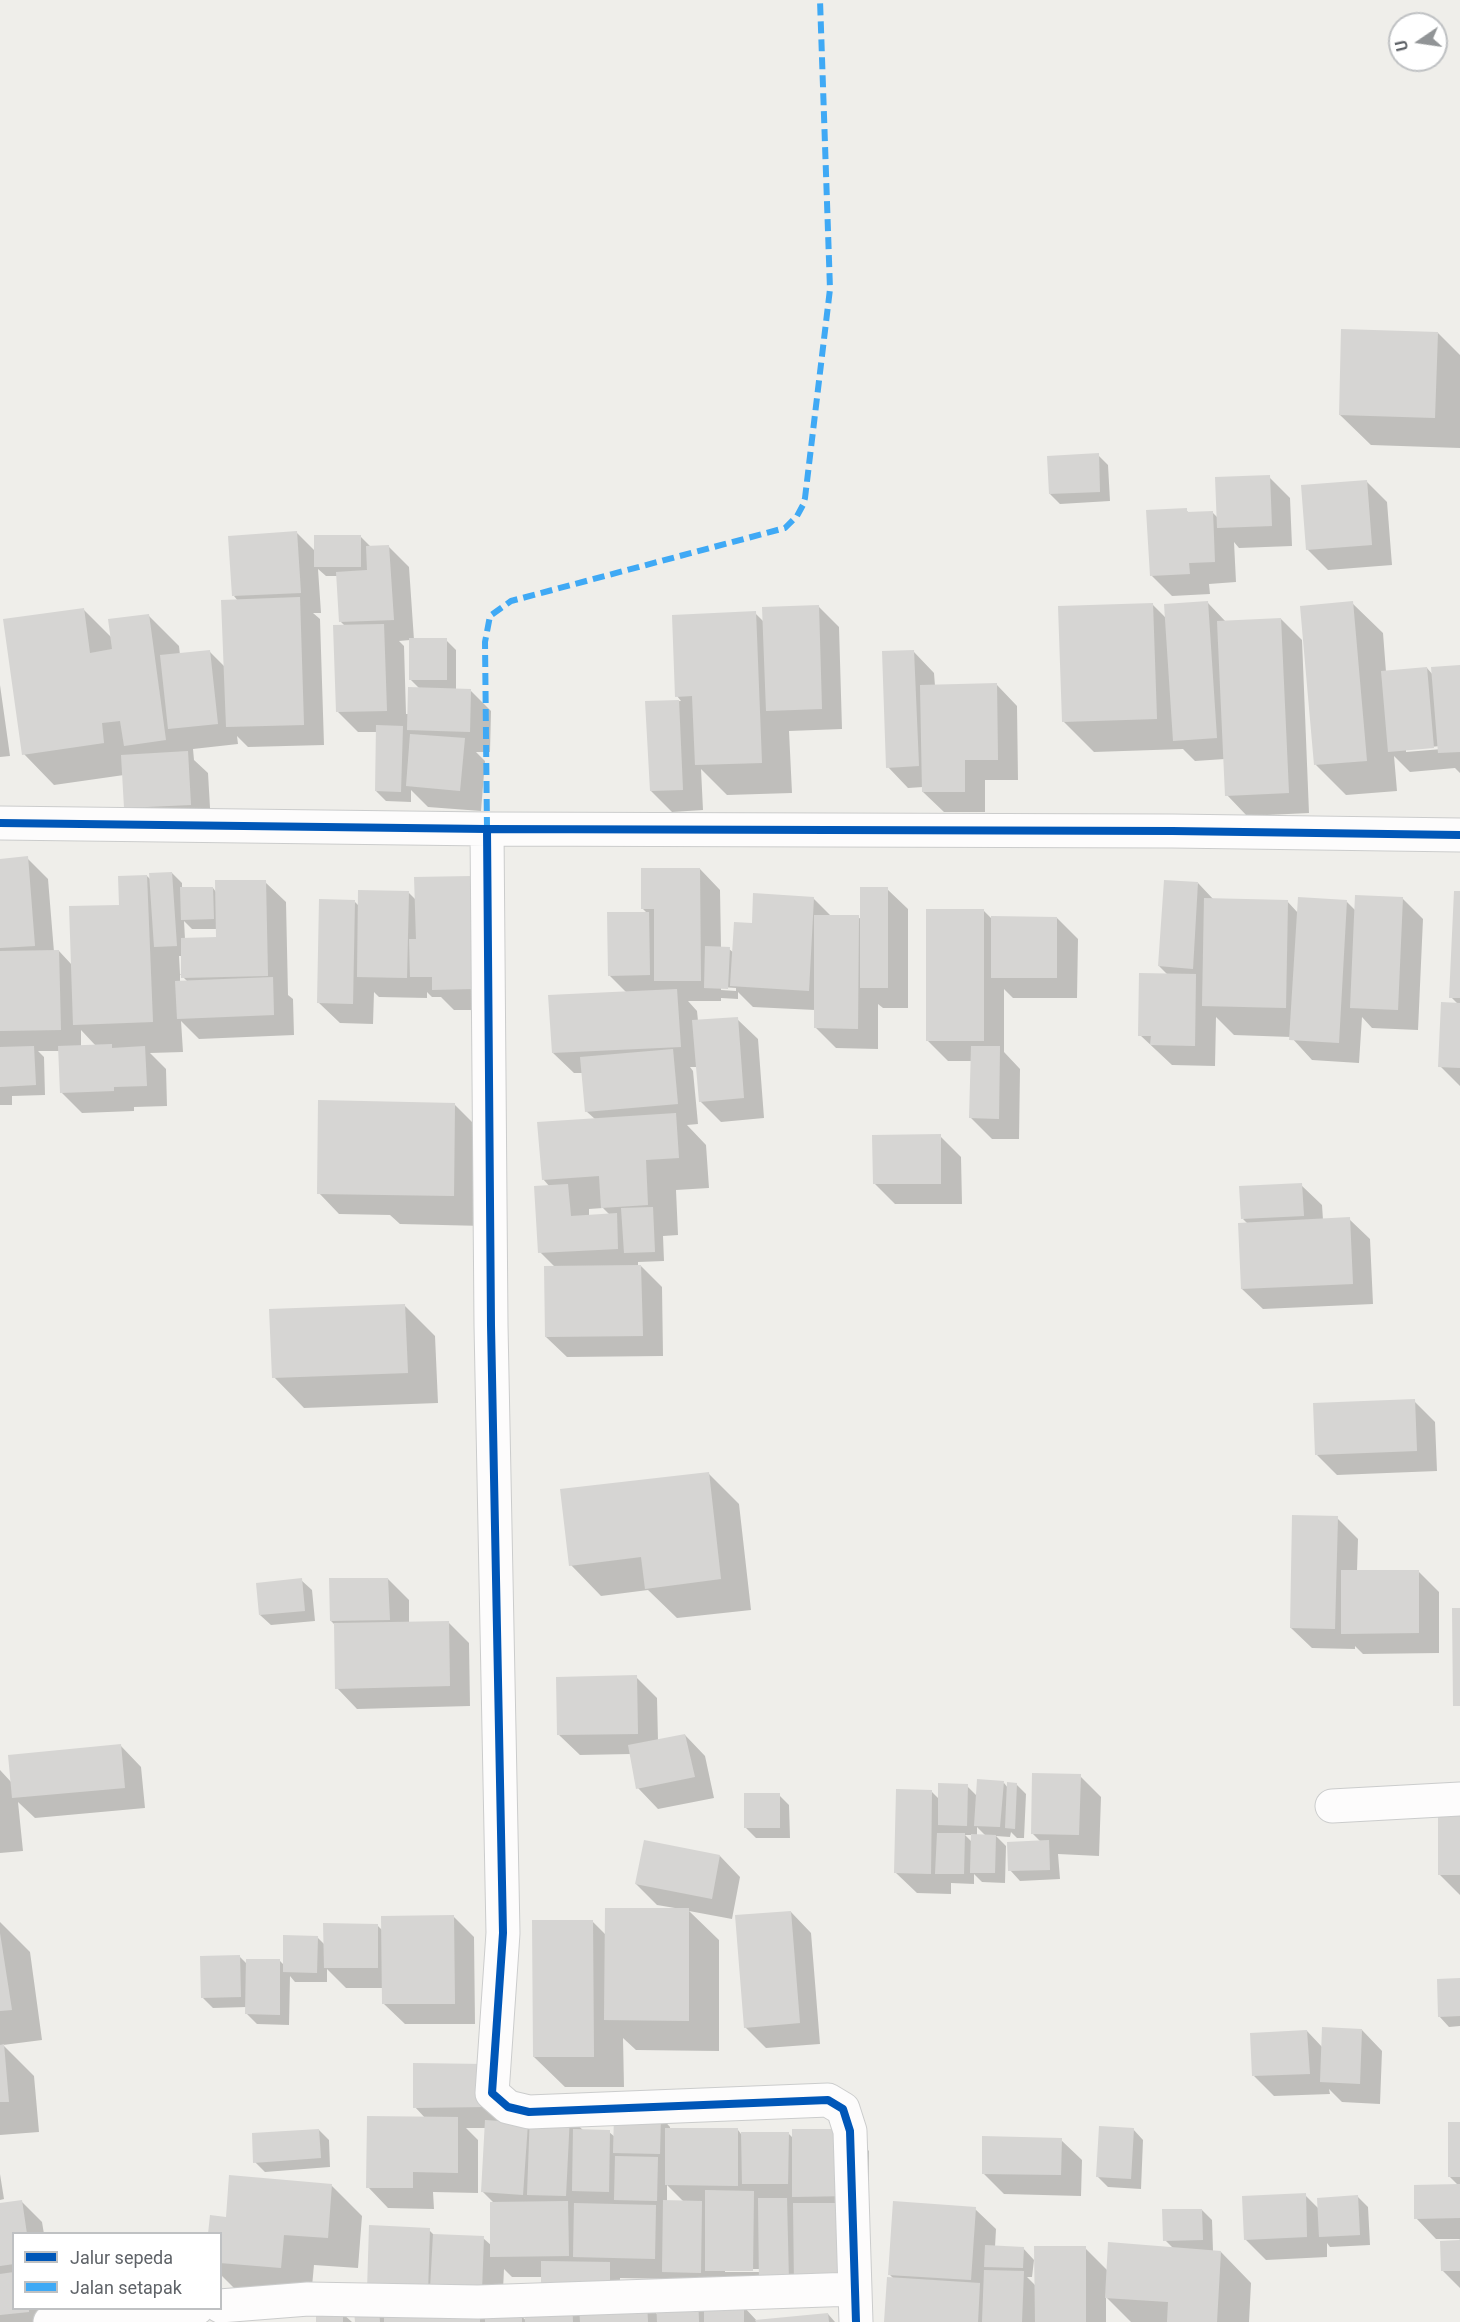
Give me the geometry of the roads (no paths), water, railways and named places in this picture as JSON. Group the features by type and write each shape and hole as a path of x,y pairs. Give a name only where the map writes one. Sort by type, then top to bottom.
{"street":[{"path":"0,823 487,829 1172,831 1460,836"},
{"path":"487,829 491,1336 503,1934 492,2093 508,2107 529,2112 828,2100 843,2109 850,2131 856,2322"},
{"path":"1332,1806 1460,1799"},
{"path":"222,2306 308,2310 855,2289"},
{"path":"50,2322 176,2310"}]}
